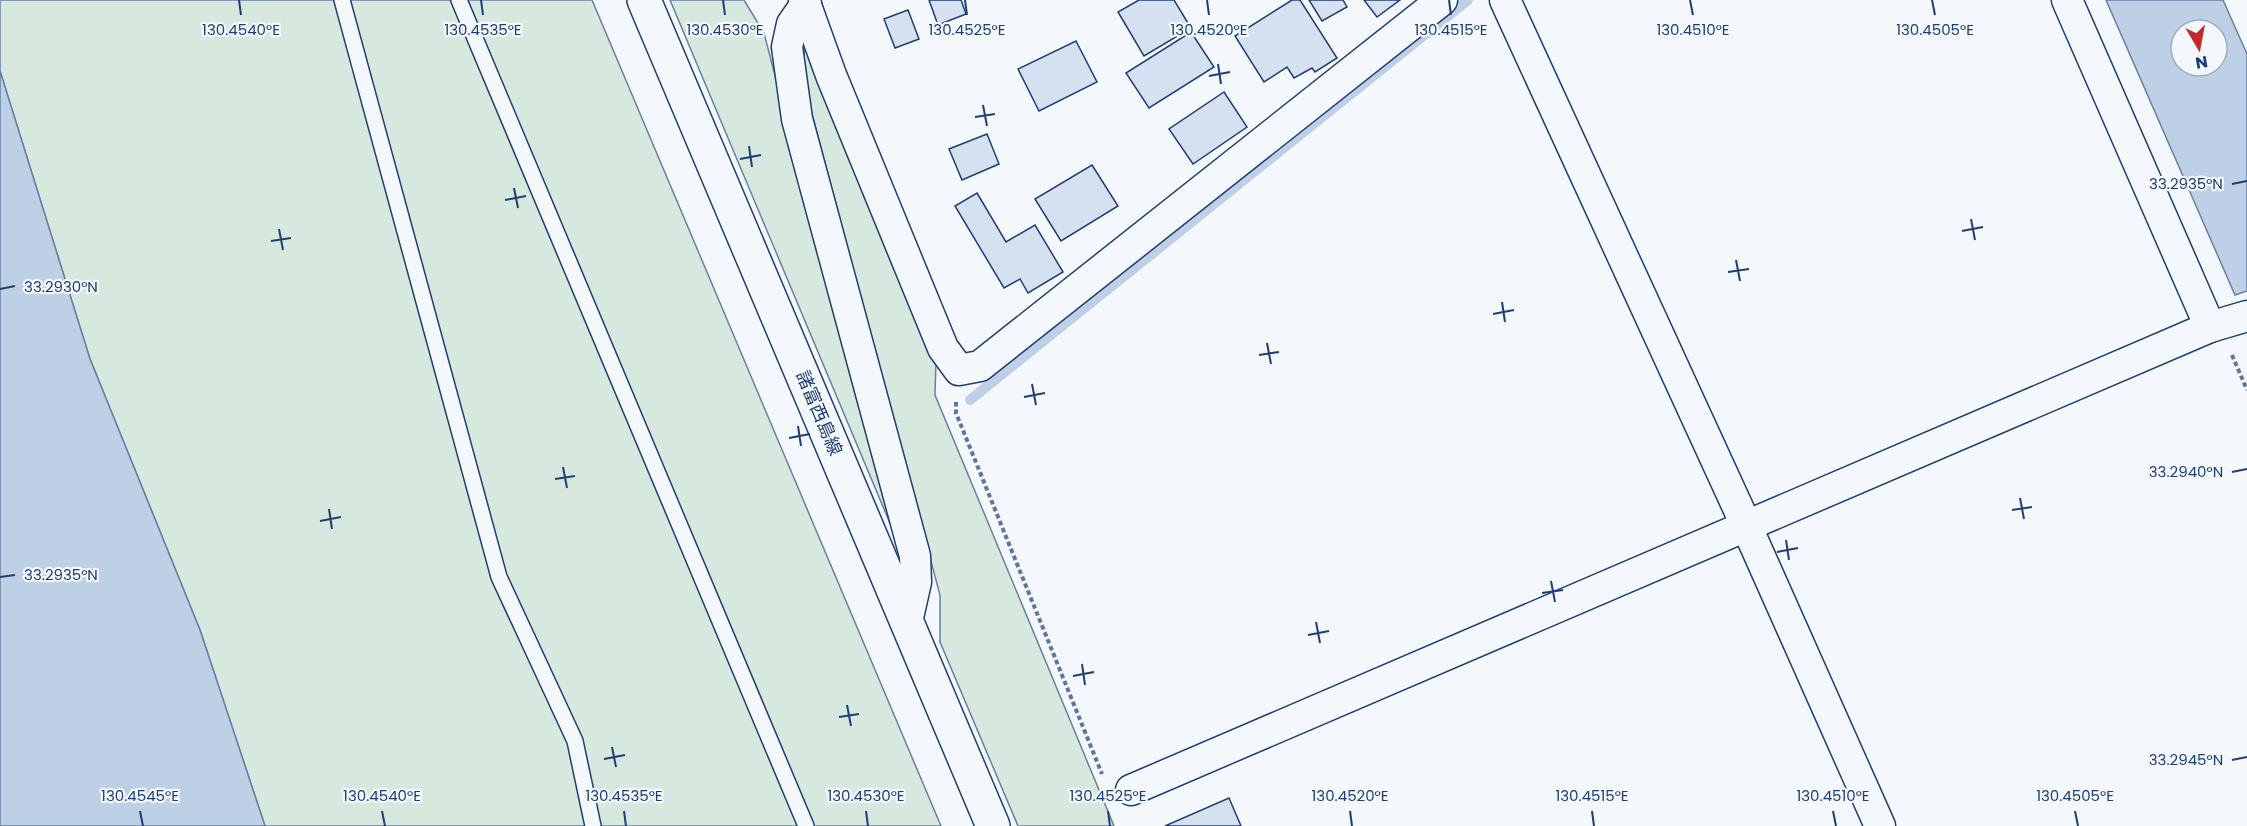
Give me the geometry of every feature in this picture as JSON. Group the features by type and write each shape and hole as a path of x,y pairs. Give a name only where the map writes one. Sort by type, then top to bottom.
{"main road":[{"name":"諸富西島線","path":"644,0 993,826"}],"street":[{"path":"801,1 943,348 959,370 980,366 1442,0"},
{"path":"1505,0 1746,525 1880,826"},
{"path":"2067,0 2210,327"},
{"path":"801,1 787,46 797,119 915,556 916,582 907,622"},
{"path":"1131,790 2210,327 2247,316"}],"lane":[{"path":"342,0 499,577 575,741 593,826"},
{"path":"459,0 806,826"}],"path":[{"path":"959,370 956,413 1107,786 1131,790"}],"shaded area":[{"path":"0,0 592,0 941,826 265,826 200,630 90,359 0,71"},
{"path":"670,0 744,0 764,33 892,528"},
{"path":"805,38 936,361 935,395 1114,826 1018,826 940,642 940,595 803,80"}],"water":[{"path":"2106,0 2223,0 2247,54 2247,291 2235,295"},
{"path":"0,71 90,359 200,630 265,826 0,826"}],"building":[{"path":"929,0 961,0 966,14 938,25"},
{"path":"1139,0 1174,0 1191,28 1144,56 1118,12"},
{"path":"1292,0 1300,0 1337,58 1315,72 1312,68 1294,78 1287,67 1264,82 1235,36"},
{"path":"1309,0 1343,0 1347,7 1322,21"},
{"path":"1364,0 1400,0 1377,17"},
{"path":"908,10 919,39 895,48 884,19"},
{"path":"1191,32 1214,67 1149,108 1126,73"},
{"path":"1076,41 1097,82 1039,111 1018,69"},
{"path":"1224,92 1247,127 1193,164 1169,129"},
{"path":"987,134 999,164 962,180 949,149"},
{"path":"1092,165 1118,206 1061,241 1035,199"},
{"path":"977,193 1006,242 1035,225 1063,272 1028,293 1020,279 1004,288 955,206"},
{"path":"1229,798 1241,826 1165,826"}],"waterway":[{"path":"970,400 1468,0"}]}
